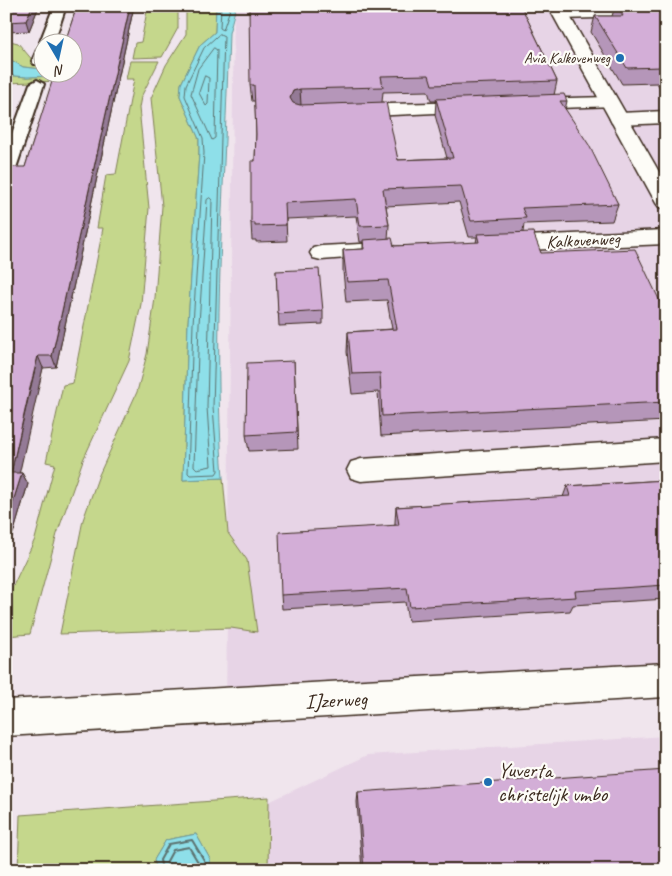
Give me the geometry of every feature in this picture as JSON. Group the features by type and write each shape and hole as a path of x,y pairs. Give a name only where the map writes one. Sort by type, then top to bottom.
{"street":[{"path":"51,32 60,6"},
{"path":"666,11 558,10 666,203"},
{"path":"6,174 37,84"},
{"path":"510,105 609,102"},
{"path":"331,112 490,106"},
{"path":"619,119 666,117"},
{"name":"Kalkovenweg","path":"478,246 666,236"},
{"path":"320,253 400,249"},
{"path":"361,470 666,450"},
{"name":"IJzerweg","path":"6,718 666,680"}],"shaded area":[{"path":"234,6 666,6 666,679 226,706"},
{"name":"Yuverta christelijk vmbo","path":"666,736 666,870 251,870 254,809 368,755"}],"green space":[{"path":"148,6 178,6 178,28 162,57 132,58 135,43 141,42"},
{"path":"186,6 216,6 215,32 200,45 181,84 180,96 199,139 188,323 183,480 223,478 228,533 247,560 257,632 231,628 60,634 83,520 99,475 137,392 147,354 155,298 162,206 151,98 166,65 186,34"},
{"path":"6,40 18,43 32,60 32,68 23,67 6,57"},
{"path":"130,61 159,61 141,97 139,108 149,208 141,304 129,361 83,460 57,534 30,634 6,636 6,601 35,539 55,464 46,462 63,385 73,383 103,228 97,228 106,175 116,174 134,79 126,79"},
{"path":"6,75 32,77 34,82 6,83"},
{"path":"82,75 87,75 116,79 82,80"},
{"path":"269,797 268,870 210,870 210,859 196,834 166,840 154,860 157,870 18,870 20,815"}],"water":[{"path":"216,6 236,6 229,33 220,255 219,367 223,478 183,480 188,323 199,139 180,96 181,84 200,45 215,32"},
{"path":"6,57 23,67 32,68 32,77 6,75"},
{"path":"196,834 210,859 210,870 157,870 154,860 166,840"}],"building":[{"path":"6,6 32,6 26,21 6,22"},
{"path":"77,6 130,6 52,356 38,356 30,388 11,473 22,473 6,524 6,180 11,167 25,167 52,82 82,82 82,32 68,32"},
{"path":"249,6 363,6 364,10 418,8 417,6 521,6 557,81 432,85 429,75 381,76 383,87 300,89 293,91 290,98 293,103 300,105 386,102 398,160 453,158 436,99 564,94 567,101 560,101 589,145 618,204 522,208 526,218 471,221 461,186 383,189 389,225 360,226 356,199 285,203 286,225 255,226 255,223 251,223 251,161 255,161 256,134 254,85 250,85"},
{"path":"617,6 666,6 666,72 662,67 627,68 595,16 623,16"},
{"path":"533,232 541,253 635,249 666,314 666,402 382,416 380,373 352,374 348,332 397,329 388,280 347,282 343,250 364,249 363,240 392,238 394,246 479,242 477,234"},
{"path":"319,269 323,311 278,314 276,271"},
{"path":"294,361 297,432 246,435 247,363"},
{"path":"666,480 666,585 575,591 576,597 410,607 407,588 281,595 279,532 399,525 396,507 570,496 567,486"},
{"path":"666,770 666,870 364,870 358,792"}],"place":[{"name":"Avia Kalkovenweg","path":"620,58"},
{"name":"Yuverta christelijk vmbo","path":"488,782"}]}
